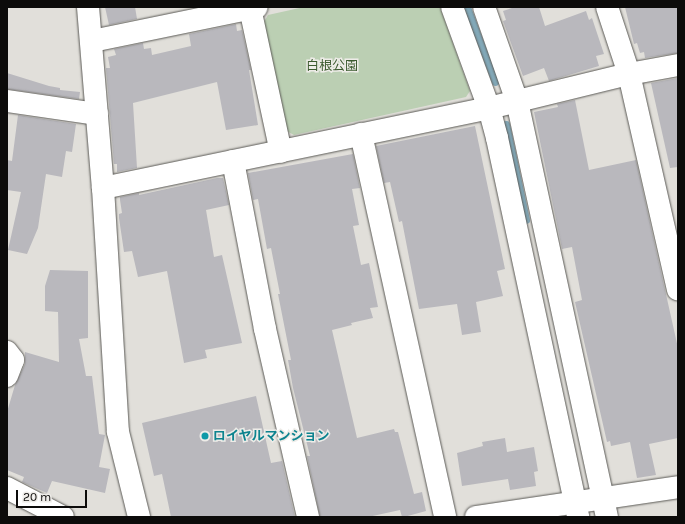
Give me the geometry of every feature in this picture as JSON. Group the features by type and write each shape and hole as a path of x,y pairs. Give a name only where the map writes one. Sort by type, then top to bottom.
{"street":[{"path":"88,7 103,188 118,432 139,517"},
{"path":"452,7 489,108 499,145 577,509"},
{"path":"484,7 517,102 605,508"},
{"path":"607,7 630,74 678,290"},
{"path":"92,41 253,8 281,152"},
{"path":"103,188 517,102 630,74 678,66"},
{"path":"7,101 97,114"},
{"path":"361,134 445,517"},
{"path":"233,161 265,329 308,517"},
{"path":"7,352 13,360 7,376"},
{"path":"476,517 605,508 678,487"},
{"path":"7,488 63,517"}],"green space":[{"name":"白根公園","path":"304,7 440,7 470,91 466,97 294,135 285,130 262,25 268,15"}],"building":[{"path":"105,7 135,7 137,19 109,25"},
{"path":"515,7 539,7 545,26 586,11 589,20 592,18 604,54 596,56 599,66 549,81 544,68 523,76 503,21 506,20 503,11"},
{"path":"625,7 678,7 678,53 645,58 644,52 640,53 637,43 634,44"},
{"path":"236,24 237,31 242,30 251,70 249,70 258,125 226,130 217,82 133,103 137,168 117,172 117,164 114,164 106,68 110,68 108,57 116,55 114,49 143,43 144,49 151,48 152,55 191,46 189,34"},
{"path":"7,73 60,88 60,90 80,92 79,99 7,89"},
{"path":"678,78 678,167 670,168 651,83"},
{"path":"575,100 589,170 636,160 678,348 678,438 649,444 656,475 637,478 630,442 611,446 610,441 607,442 575,302 582,300 572,247 562,249 534,112 558,107 557,104"},
{"path":"18,115 76,124 72,152 66,151 62,177 46,174 38,228 27,254 8,250 21,192 7,190 7,160 12,161"},
{"path":"475,126 505,269 497,271 503,296 476,302 481,332 462,335 457,304 419,309 402,221 399,222 390,182 384,183 376,146"},
{"path":"353,154 360,188 352,189 359,225 353,226 361,265 369,263 378,307 370,308 373,318 351,323 352,325 332,330 357,438 394,429 395,432 398,432 414,494 422,492 426,511 404,517 402,517 400,510 368,517 320,517 307,456 310,456 293,388 288,360 291,360 271,248 267,249 258,199 253,200 248,173"},
{"path":"223,178 229,205 206,210 214,257 222,255 242,343 205,350 207,358 184,363 167,271 138,277 132,251 124,252 119,218 119,214 122,213 120,197 139,193 139,195"},
{"path":"50,270 88,271 88,338 79,339 86,376 92,376 99,434 105,435 99,467 110,469 105,493 52,481 47,493 22,482 24,477 7,470 7,412 15,385 25,364 25,352 59,362 58,312 45,311 45,286"},
{"path":"256,396 271,463 282,461 295,517 171,517 162,474 154,476 142,423"},
{"path":"505,438 507,452 534,447 538,471 534,472 536,486 510,490 508,479 462,486 457,453 483,446 482,442"}],"waterway":[{"path":"467,7 495,82"},
{"path":"506,124 526,220"}],"place":[{"name":"ロイヤルマンション","path":"205,436"}]}
